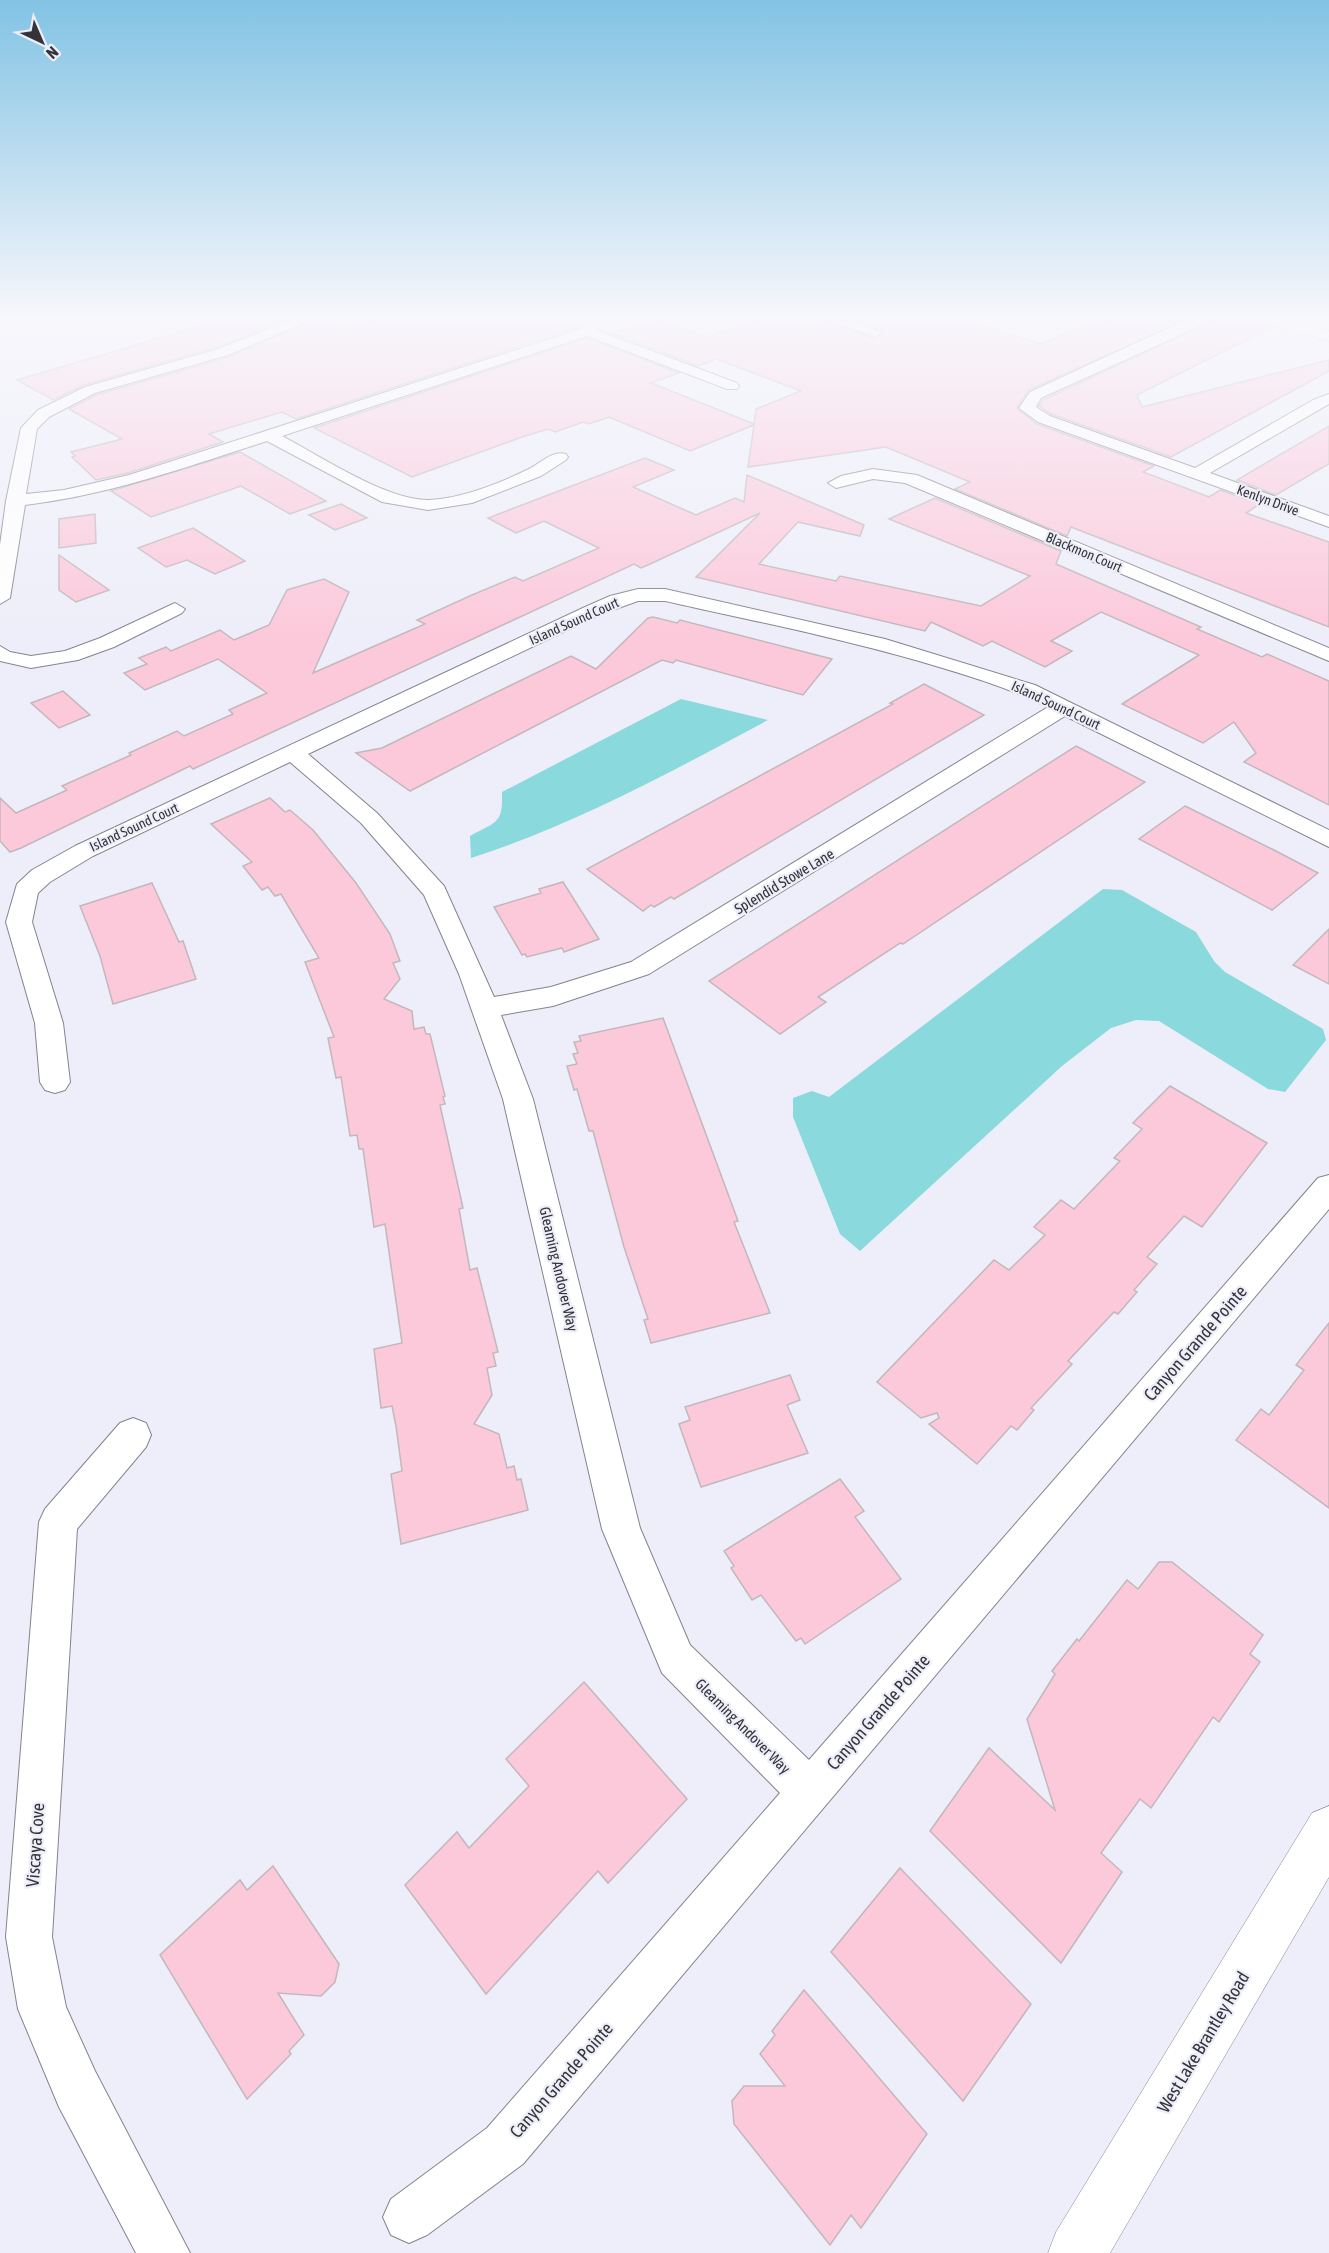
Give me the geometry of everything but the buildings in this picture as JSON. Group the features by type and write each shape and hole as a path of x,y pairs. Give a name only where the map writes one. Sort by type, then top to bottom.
{"street":[{"path":"0,598 15,501 31,425"},
{"path":"15,501 64,495 134,479 302,425"},
{"name":"Kenlyn Drive","path":"1061,425 1329,522"},
{"path":"1197,474 1280,425"},
{"path":"270,436 388,498 428,505 466,499 535,472 560,457"},
{"name":"Blackmon Court","path":"836,483 865,473 879,472 911,479 1329,655"},
{"name":"Island Sound Court","path":"55,1082 49,1023 19,922 26,890 41,876 84,850 292,752 592,611 617,600 638,595 665,595 712,604 878,643 973,670 1028,689 1329,840"},
{"path":"0,652 3,656 34,663 68,656 132,632 175,609"},
{"name":"Splendid Stowe Lane","path":"484,1008 553,996 640,968 1064,707"},
{"name":"Gleaming Andover Way","path":"292,752 369,818 435,892 484,1008 518,1099 621,1529 676,1659 810,1792"},
{"name":"Canyon Grande Pointe","path":"409,2217 505,2146 1329,1187"},
{"name":"Viscaya Cove","path":"133,1435 58,1522 29,1937 42,2009 77,2089 164,2253"},
{"name":"West Lake Brantley Road","path":"1077,2253 1329,1830"}],"water":[{"path":"681,699 768,720 659,778 586,813 471,858 470,836 492,824 499,816 502,792"},
{"path":"1103,889 1122,890 1196,932 1214,961 1225,972 1323,1029 1326,1040 1285,1092 1268,1089 1159,1021 1136,1020 1111,1028 1062,1066 860,1251 840,1234 793,1117 793,1098 812,1091 829,1097"}]}
